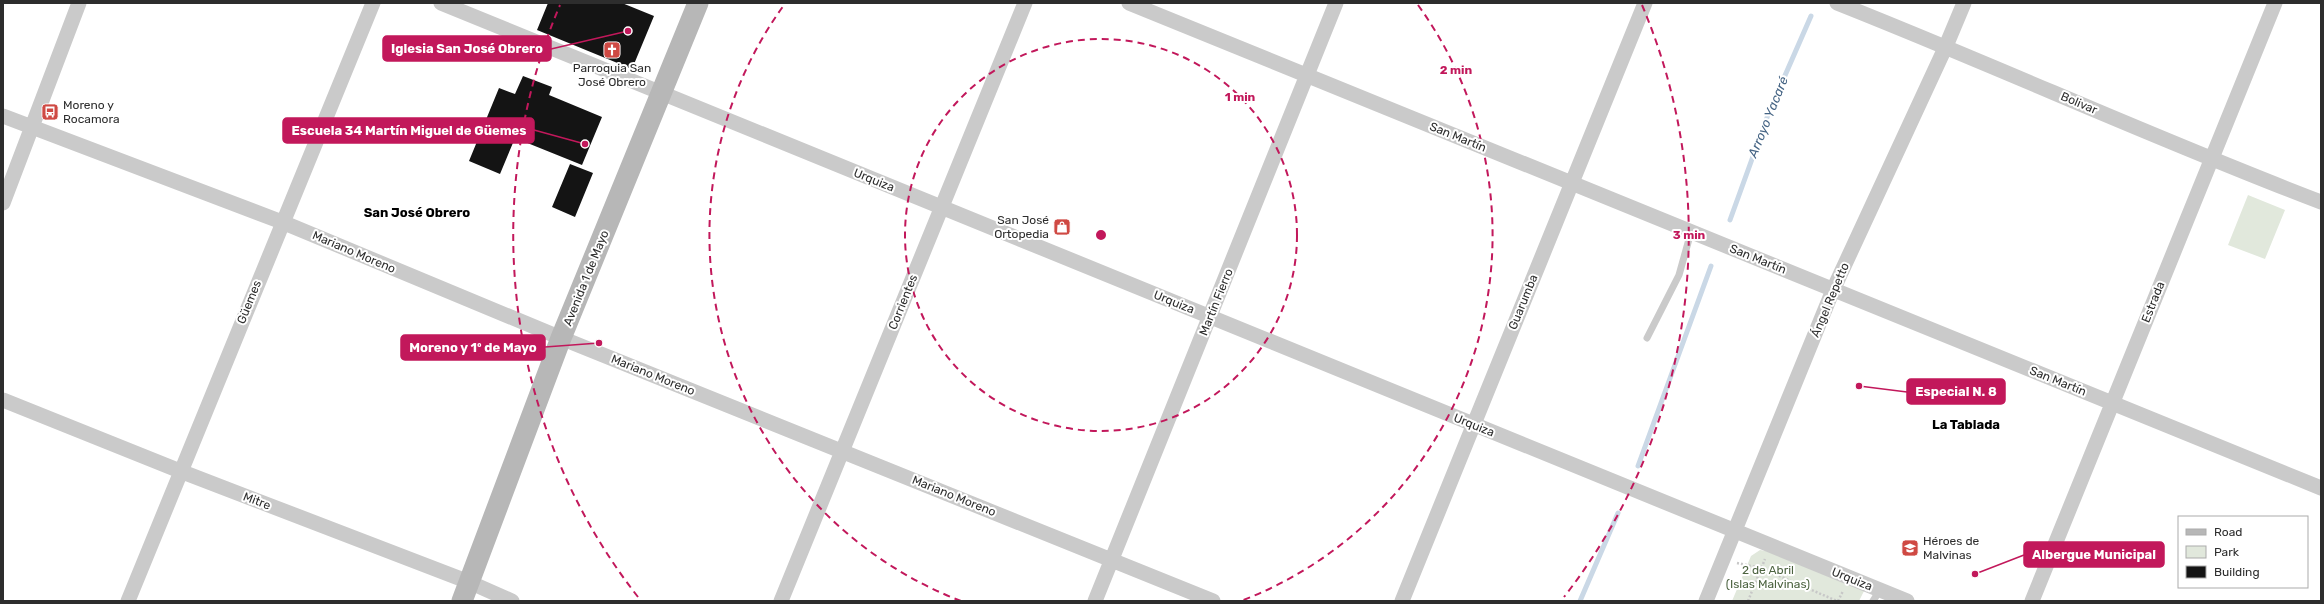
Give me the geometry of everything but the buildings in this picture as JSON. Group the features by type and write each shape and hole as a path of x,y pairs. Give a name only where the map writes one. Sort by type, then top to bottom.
{"main road":[{"name":"Avenida 1 de Mayo","path":"466,592 561,338 698,3"}],"street":[{"path":"3,203 79,3"},
{"name":"Güemes","path":"128,601 373,3"},
{"name":"Urquiza","path":"441,3 1735,531 1877,595 1907,601"},
{"name":"Corrientes","path":"781,601 1025,3"},
{"name":"San Martín","path":"1129,3 2321,488"},
{"name":"Martín Fierro","path":"1095,601 1336,3"},
{"name":"Guarumba","path":"1402,601 1645,3"},
{"name":"Bolivar","path":"1837,3 1946,46 2212,160 2321,202"},
{"name":"Ángel Repetto","path":"1706,601 1833,290 1946,46 1964,3"},
{"name":"Estrada","path":"2032,601 2275,3"},
{"name":"Mariano Moreno","path":"3,116 282,222 561,338 1213,601"},
{"name":"Mitre","path":"3,400 180,471 466,592 512,601"}],"lane":[{"path":"1646,338 1679,275 1691,232"}],"path":[{"path":"1748,601 1771,546"},
{"path":"1723,560 1761,568 1837,601"}],"green space":[{"path":"2248,195 2285,210 2265,259 2228,245"},
{"name":"2 de Abril (Islas Malvinas)","path":"1760,550 1771,552 1865,589 1859,601 1732,601 1751,556"}],"waterway":[{"name":"Arroyo Yacaré","path":"1730,220 1769,112 1811,16"},
{"name":"Arroyo Yacaré","path":"1638,466 1711,266"},
{"name":"Arroyo Yacaré","path":"1580,601 1618,513"}],"place":[{"name":"Iglesia San José Obrero","path":"628,31"},
{"name":"Parroquia San José Obrero","path":"612,50"},
{"name":"Moreno y Rocamora","path":"50,112"},
{"name":"Escuela 34 Martín Miguel de Güemes","path":"585,144"},
{"name":"San José Ortopedia","path":"1062,227"},
{"name":"Moreno y 1º de Mayo","path":"599,343"},
{"name":"Especial N. 8","path":"1859,386"},
{"name":"Héroes de Malvinas","path":"1910,548"},
{"name":"Albergue Municipal","path":"1975,574"}],"district":[{"name":"San José Obrero","path":"417,212"},
{"name":"La Tablada","path":"1966,424"}]}
